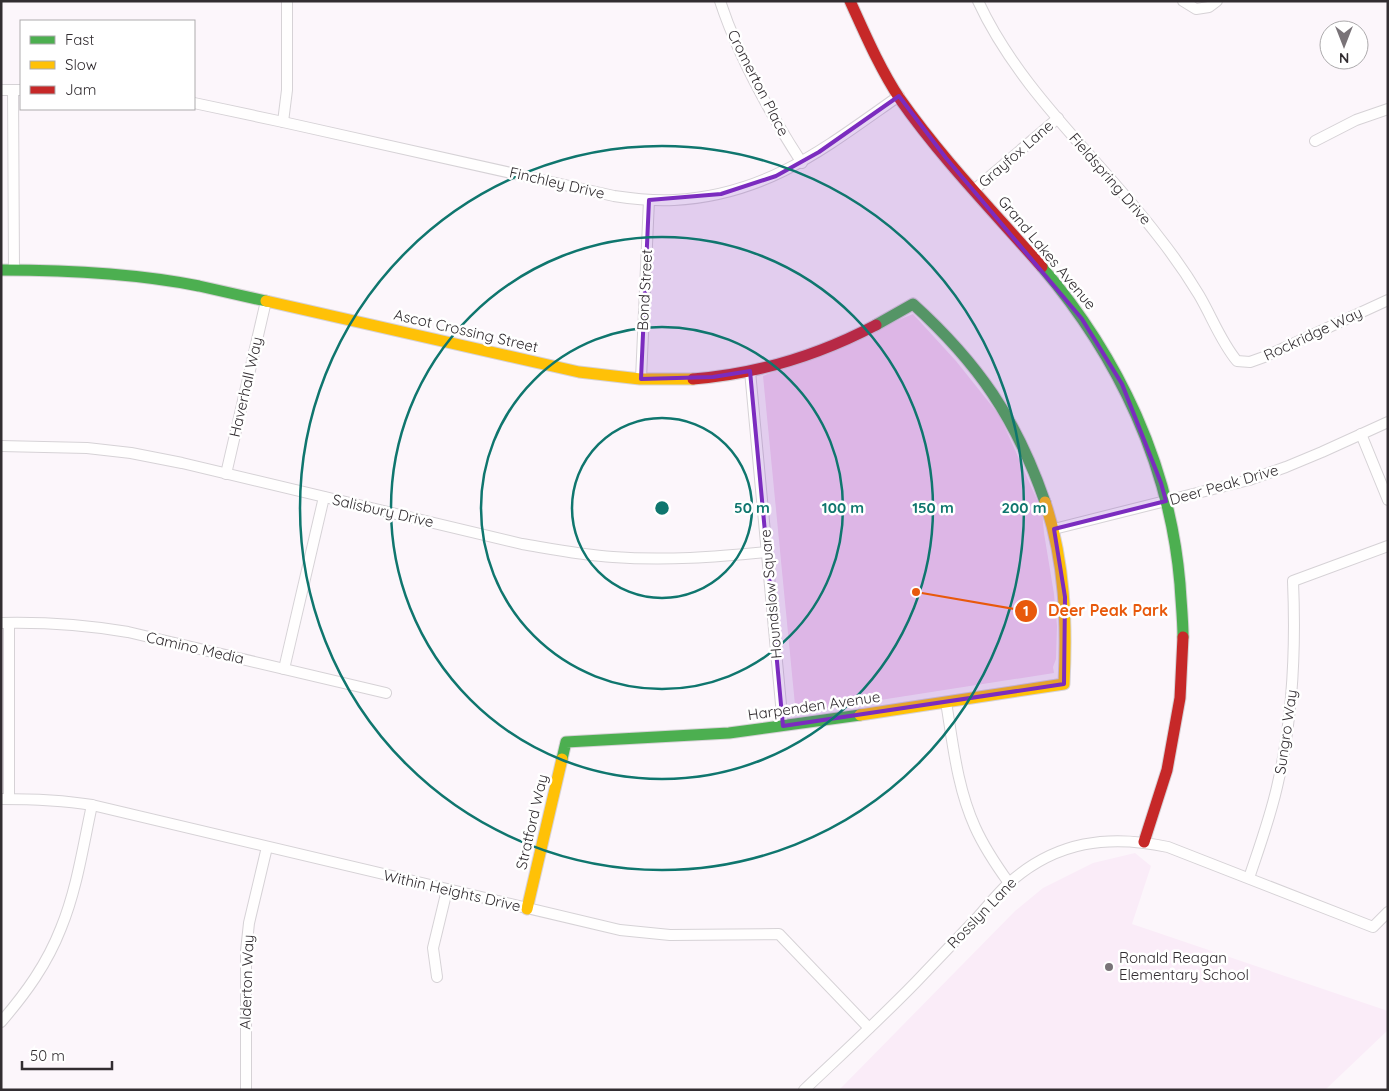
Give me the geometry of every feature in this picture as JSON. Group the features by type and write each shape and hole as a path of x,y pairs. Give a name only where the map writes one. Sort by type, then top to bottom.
{"street":[{"path":"283,122 287,90 286,1"},
{"name":"Cromerton Place","path":"720,1 742,56 760,93 802,163"},
{"name":"Grand Lakes Avenue","path":"850,1 868,41 899,96 924,130 1059,288 1082,318 1122,384 1152,455 1174,527 1183,595 1184,633 1183,672 1173,748 1164,785 1144,842"},
{"name":"Fieldspring Drive","path":"978,1 1001,45 1019,71 1145,218 1173,255 1198,294 1228,351 1237,361"},
{"path":"1183,1 1196,9 1209,7 1217,1"},
{"path":"1,90 17,90 14,270"},
{"name":"Finchley Drive","path":"195,103 614,196 649,200 689,199 721,194 758,183 802,163 899,96"},
{"path":"1315,141 1356,120 1388,109"},
{"name":"Grayfox Lane","path":"974,190 1058,118"},
{"name":"Bond Street","path":"641,379 649,200"},
{"name":"Ascot Crossing Street","path":"1,270 59,270 144,277 198,286 579,372 641,379 695,378 750,371 812,354 842,343 913,304 967,358 1006,414 1021,441 1036,475 1054,529"},
{"name":"Rockridge Way","path":"1237,361 1250,362 1264,357 1388,300"},
{"name":"Haverhall Way","path":"226,474 266,301"},
{"name":"Houndslow Square","path":"750,371 783,726"},
{"name":"Deer Peak Drive","path":"1054,529 1248,480 1286,467 1388,422"},
{"path":"1361,434 1388,500"},
{"name":"Salisbury Drive","path":"1,446 87,448 131,453 522,544 567,552 612,557 658,559 702,558 767,552"},
{"path":"284,669 324,497"},
{"name":"Harpenden Avenue","path":"566,742 730,733 1064,684 1067,635 1065,597 1054,529"},
{"name":"Sungro Way","path":"1249,878 1265,833 1284,754 1291,708 1295,628 1293,581 1388,546"},
{"path":"5,622 5,799"},
{"name":"Camino Media","path":"5,622 55,623 119,630 386,693"},
{"path":"946,702 957,772 964,800 988,852 1009,883"},
{"name":"Stratford Way","path":"527,909 566,742"},
{"name":"Within Heights Drive","path":"5,799 66,801 92,805 620,930 646,934 779,934 869,1028"},
{"path":"1,1022 35,979 51,952 61,929 74,888 92,805"},
{"name":"Rosslyn Lane","path":"804,1090 914,984 1009,883 1047,857 1068,848 1111,840 1144,842 1168,847 1373,927 1388,912"},
{"name":"Alderton Way","path":"246,1090 246,951 249,923 267,847"},
{"path":"437,977 433,948 447,890"}],"highlighted area":[{"path":"899,96 946,158 1082,319 1122,384 1161,483 1166,501 1054,529 1065,597 1064,684 783,726 750,371 713,377 641,379 649,200 721,194 776,176 819,152"}],"shaded area":[{"path":"913,314 956,361 1000,416 1042,511 1057,626 1054,673 797,713 763,376"},
{"name":"Ronald Reagan Elementary School","path":"1135,853 1151,866 1132,924 1388,1011 1388,1030 1325,1090 839,1090 1015,911 1043,888 1093,863"}],"traffic: fast":[{"path":"1042,267 1070,302 1095,338 1117,376 1136,415 1152,456 1165,497 1174,540 1180,584 1183,637"},
{"path":"1,270 125,275 199,286 266,301"},
{"path":"876,325 913,304 936,326 976,370 1008,418 1034,472 1045,502"},
{"path":"562,759 566,742 729,733 860,715"}],"traffic: slow":[{"path":"266,301 579,372 640,379 693,379"},
{"path":"860,715 1064,684 1065,615 1061,569 1052,524 1045,502"},
{"path":"527,909 562,759"}],"traffic: jam":[{"path":"850,1 879,64 900,99 933,143 1042,267"},
{"path":"693,379 764,368 810,354 876,325"},
{"path":"1144,842 1167,770 1180,698 1183,637"}],"place":[{"name":"Deer Peak Park","path":"916,592"},
{"name":"Ronald Reagan Elementary School","path":"1109,967"}]}
